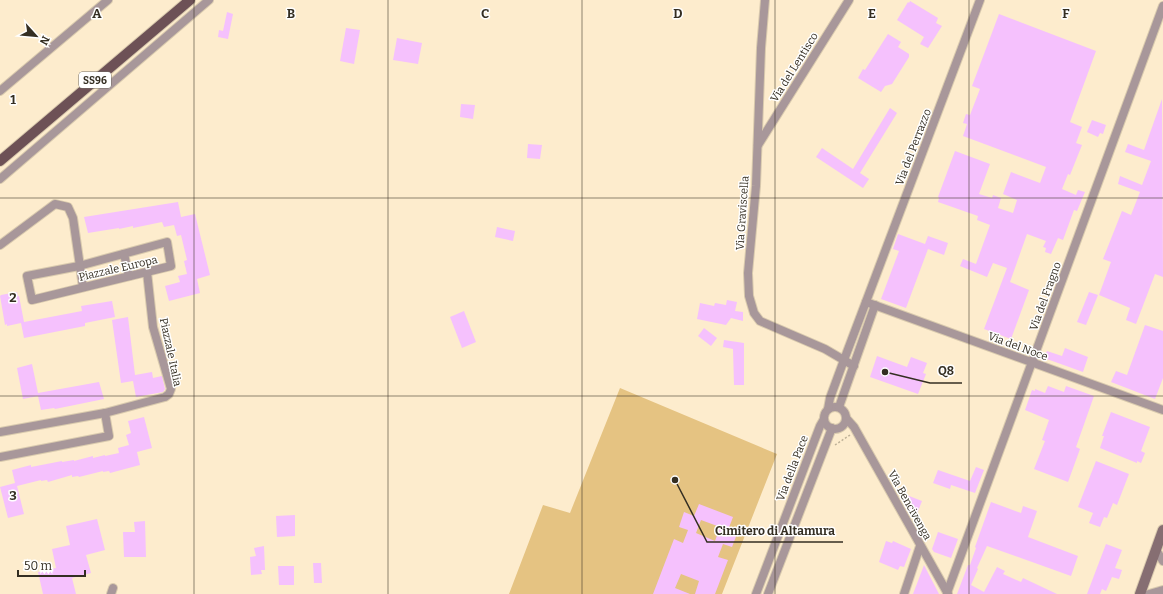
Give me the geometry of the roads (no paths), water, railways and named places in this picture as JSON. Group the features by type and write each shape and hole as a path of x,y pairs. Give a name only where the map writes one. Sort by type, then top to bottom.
{"main road":[{"name":"SS96","path":"0,161 190,0"},
{"path":"1140,594 1163,530"}],"street":[{"path":"0,91 108,0"},
{"path":"0,180 209,0"},
{"name":"Via Graviscella","path":"765,0 761,48 756,186 748,273 750,296 754,313 760,321 825,349 854,366"},
{"name":"Via del Lentisco","path":"757,145 848,0"},
{"name":"Via del Perrazzo","path":"866,302 980,0"},
{"name":"Via del Fragno","path":"947,594 1163,6"},
{"name":"Piazzale Europa","path":"0,245 55,204 68,207 73,218 79,266"},
{"name":"Piazzale Europa","path":"167,242 172,266 32,300 27,276 79,266 124,254 167,242"},
{"path":"124,254 129,276"},
{"path":"79,266 83,287"},
{"name":"Piazzale Italia","path":"0,432 105,413 165,398 169,394 170,389 154,327 147,272"},
{"path":"828,409 834,406 839,407 844,411 845,421 838,428 827,426 824,415 828,409 830,398 866,302"},
{"name":"Via del Noce","path":"866,302 1163,410"},
{"path":"839,407 875,306"},
{"path":"0,457 109,436 105,413"},
{"name":"Via della Pace","path":"756,594 824,419"},
{"name":"Via Bencivenga","path":"845,421 855,429 947,594"},
{"name":"Via della Pace","path":"768,594 832,428"},
{"path":"904,594 920,546"},
{"path":"1156,550 1163,561"},
{"path":"1149,594 1163,590"}],"place":[{"name":"Q8","path":"885,372"},
{"name":"Cimitero di Altamura","path":"675,480"}]}
